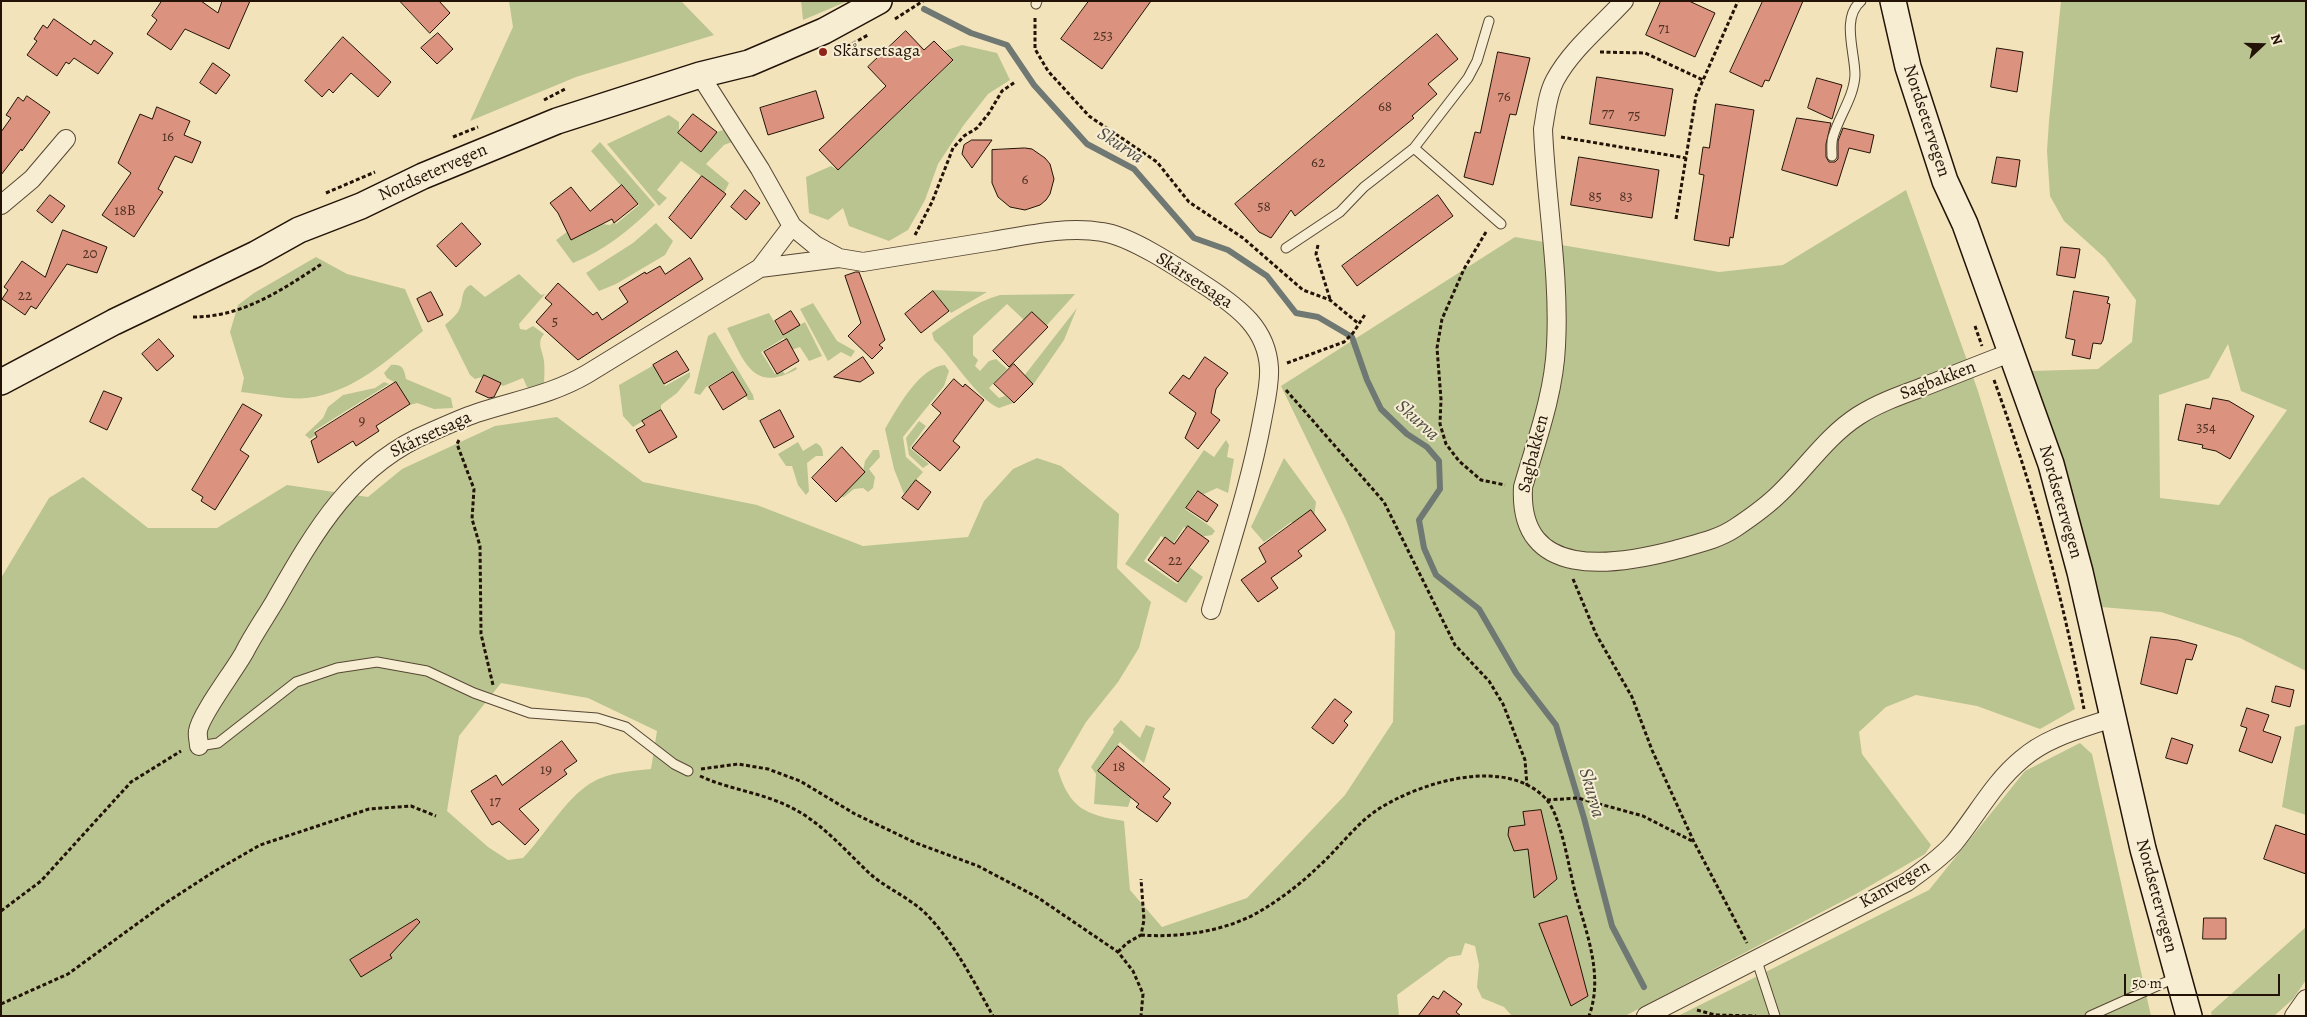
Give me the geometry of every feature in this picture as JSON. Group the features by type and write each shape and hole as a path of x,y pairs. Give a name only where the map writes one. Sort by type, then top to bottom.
{"main road":[{"name":"Nordsetervegen","path":"1,382 114,322 299,230 361,206 424,176 526,132 700,74 749,63 768,56 880,1"},
{"name":"Nordsetervegen","path":"1893,1 1908,67 1946,181 1965,224 2032,407 2064,510 2143,849 2189,1016"}],"street":[{"name":"Sagbakken","path":"1624,1 1576,52 1555,80 1548,101 1543,134 1558,301 1556,348 1552,384 1523,487 1522,500 1527,523 1546,549 1568,560 1590,562 1622,561 1715,539 1740,524 1779,494 1845,424 1882,403 2012,352"},
{"name":"Skårsetsaga","path":"700,74 760,169 792,226 815,245 839,258"},
{"path":"1,205 32,179 66,139"},
{"name":"Skårsetsaga","path":"199,746 198,730 213,702 234,672 251,639 336,503 359,478 401,447 430,432 466,418 566,386 654,335 760,268 792,226"},
{"name":"Skårsetsaga","path":"760,268 839,258 862,262 1023,236 1067,231 1102,232 1128,241 1192,277 1232,304 1253,322 1257,329 1265,344 1269,369 1259,434 1248,484 1211,610"},
{"name":"Kantvegen","path":"1646,1016 1907,882 1934,862 1954,843 1992,789 2022,758 2057,737 2112,718"},
{"path":"2294,1016 2306,999"}],"lane":[{"path":"1832,156 1832,138 1847,105 1855,77 1850,18 1855,6 1861,1"},
{"path":"1286,248 1340,212 1364,187 1414,148 1468,78 1477,61 1490,21"},
{"path":"1414,148 1501,224"},
{"path":"199,746 218,743 296,682 337,668 377,662 427,671 530,713 597,718 626,727 674,764 688,771"},
{"path":"1756,958 1775,1016"},
{"path":"2090,1016 2177,976"}],"path":[{"path":"1676,219 1696,96 1738,1"},
{"path":"1037,2 1035,50 1048,71 1089,116 1157,162 1189,202 1244,238 1303,290 1330,300 1359,324"},
{"path":"1576,52 1645,53 1703,80"},
{"path":"897,257 920,227 953,148 964,136 977,128 989,113 1002,91 1015,82"},
{"path":"1543,134 1686,158"},
{"path":"1314,229 1319,238 1316,254 1330,300"},
{"path":"1486,232 1464,270 1442,319 1437,348 1441,399 1440,424 1446,444 1459,461 1481,480 1523,487"},
{"path":"193,317 234,312 256,304 323,263"},
{"path":"1366,313 1353,333 1344,342 1269,369 1384,502 1455,644 1489,681 1503,704 1525,760 1528,786"},
{"path":"466,418 457,444 474,489 472,519 480,546 481,634 496,700"},
{"path":"1568,560 1596,634 1632,697 1652,750 1694,842 1740,933 1756,958"},
{"path":"1,911 41,881 131,782 181,751 199,746"},
{"path":"688,771 738,764 768,769 800,780 855,814 916,843 978,866 1037,897 1118,952 1133,971 1142,994 1141,1016"},
{"path":"688,771 719,785 758,794 787,805 820,826 875,878 929,916 964,965 993,1016"},
{"path":"1118,952 1127,943 1141,935 1186,934 1214,928 1261,911 1319,866 1377,810 1432,785 1469,776 1503,777 1528,786 1547,800 1556,817 1588,933 1595,975 1595,1001 1589,1016"},
{"path":"1547,800 1578,798 1643,816 1694,842"},
{"path":"1,1004 68,974 191,886 260,845 369,809 411,806 436,816"},
{"path":"1141,878 1144,920 1141,935"},
{"path":"1678,999 1690,1009 1715,1014 1756,1016"}],"green space":[{"path":"509,1 681,1 714,35 576,77 470,121 513,27"},
{"path":"801,1 848,1 803,20"},
{"path":"2061,1 2306,1 2306,671 2240,638 2161,612 2101,607 2081,527 2032,371 2098,369 2132,342 2136,300 2105,258 2064,221 2050,196 2047,151","holes":["2228,344 2241,391 2287,410 2219,505 2160,498 2159,395 2209,378"]},
{"path":"962,45 997,53 1010,80 988,94 963,126 938,164 925,200 908,230 889,241 849,226 843,208 828,220 809,213 806,177 831,166 838,170 953,61 944,51"},
{"path":"669,115 679,122 679,133 701,151 717,132 723,130 732,142 724,145 706,164 729,183 724,193 681,161 657,190 667,198 659,206 607,144"},
{"path":"600,142 655,205 617,238 596,252 573,263 556,240 593,213 602,224 610,225 614,222 616,224 639,205 591,151"},
{"path":"1906,190 1978,391 2075,709 2040,729 1977,706 1916,695 1886,707 1859,732 1862,754 1931,845 1925,854 1856,894 1625,1016 1512,1016 1504,1007 1482,998 1477,987 1479,965 1475,946 1465,943 1461,955 1449,957 1397,995 1399,1016 1,1016 1,578 49,498 83,477 148,528 217,528 287,485 368,497 402,469 495,426 557,417 643,482 757,505 863,546 968,537 984,501 1013,469 1037,458 1061,466 1119,514 1117,568 1151,602 1139,648 1118,682 1086,722 1058,770 1068,794 1081,808 1099,816 1124,821 1130,890 1162,927 1247,898 1345,795 1393,722 1395,632 1346,520 1281,386 1515,237 1719,272 1783,265","holes":["501,683 588,698 657,731 651,769 613,774 591,783 573,798 523,858 508,860 488,847 447,811 459,736"]},
{"path":"656,223 673,241 665,255 616,284 599,291 586,273 633,243"},
{"path":"316,257 347,274 405,289 423,331 369,373 355,382 324,395 291,398 241,392 244,378 230,332 238,305 254,293"},
{"path":"519,274 541,295 545,294 519,324 520,329 526,330 533,326 544,334 540,344 544,364 544,386 532,390 527,387 523,378 503,386 485,376 475,379 470,375 445,325 458,312 465,289 471,285 485,297"},
{"path":"932,290 987,292 951,313"},
{"path":"1075,294 1039,334 1007,304 973,336 973,355 978,360 975,366 980,371 989,361 996,359 1007,369 989,388 999,398 1005,396 1013,403 999,408 982,396 934,340 932,333 964,311 1000,295"},
{"path":"813,303 837,341 855,351 851,357 841,352 828,361 800,309"},
{"path":"1077,308 1064,340 1033,385 1024,376"},
{"path":"769,313 782,335 805,322 822,356 809,361 800,347 791,350 784,338 761,352 775,374 782,370 785,374 796,367 797,369 782,376 770,378 760,376 752,370 739,352 727,328"},
{"path":"715,332 753,395 754,400 748,400 731,372 706,387 700,395 694,393 708,336"},
{"path":"391,365 400,366 406,379 451,398 453,408 434,409 417,403 410,405 396,383 387,378 384,373"},
{"path":"654,365 665,386 690,372 690,377 677,393 661,405 661,410 633,427 623,416 619,385"},
{"path":"945,365 949,371 944,386 903,437 906,457 923,472 904,494 894,469 885,429 902,400 918,381 926,373"},
{"path":"384,382 389,384 314,431 316,435 310,439 305,435 323,418 328,407 343,395 375,388"},
{"path":"919,421 926,426 910,448 929,464 923,468 909,455 906,438"},
{"path":"1226,440 1229,445 1227,457 1234,459 1228,493 1217,488 1202,495 1196,491 1185,509 1215,531 1212,535 1199,537 1184,527 1173,544 1161,536 1144,561 1177,584 1189,567 1203,577 1186,603 1125,564 1204,450 1214,457"},
{"path":"798,442 803,451 816,443 823,452 823,456 816,456 807,463 809,491 806,495 798,485 792,466 786,466 778,454"},
{"path":"873,450 879,450 880,457 869,469 875,477 873,488 868,492 863,488 854,489 844,497 836,498 863,472 865,461"},
{"path":"1284,458 1316,502 1314,517 1294,524 1291,522 1264,542 1251,527"},
{"path":"1121,720 1140,738 1146,725 1155,728 1144,763 1120,742 1100,767 1124,787 1136,783 1128,807 1094,804 1096,774 1091,767 1114,732 1113,729"},
{"path":"2306,724 2306,815 2282,807 2295,727"},
{"path":"2080,743 2092,754 2151,1016 1678,1016 1929,890 2025,771"},
{"path":"2306,927 2306,980 2293,999 2274,1016 2212,1016 2211,1012"}],"building":[{"path":"162,1 201,1 218,13 222,1 250,1 229,49 185,29 171,50 147,34 157,20 152,16"},
{"path":"400,1 439,1 450,13 430,33"},
{"path":"1089,1 1151,1 1102,69 1061,39"},
{"path":"1661,1 1689,1 1715,13 1695,57 1646,35"},
{"path":"1763,1 1803,1 1769,81 1765,80 1762,87 1730,72"},
{"path":"54,19 91,45 94,40 113,53 98,74 74,58 69,64 66,62 57,76 27,55 37,41 34,39 43,25 47,28"},
{"path":"906,31 924,50 934,41 953,60 838,170 819,150 886,86 868,67"},
{"path":"438,33 453,49 437,64 421,48"},
{"path":"1437,34 1458,59 1428,84 1437,94 1412,116 1414,118 1295,216 1291,210 1271,238 1259,232 1235,204"},
{"path":"343,37 391,82 378,97 351,73 333,93 329,89 322,97 305,81"},
{"path":"1997,48 2023,52 2017,92 1991,87"},
{"path":"1498,52 1530,58 1516,115 1510,114 1493,185 1464,177 1475,132 1480,133"},
{"path":"213,63 230,75 216,94 200,83"},
{"path":"1597,77 1673,89 1665,136 1590,124"},
{"path":"1817,78 1842,85 1832,119 1808,108"},
{"path":"816,91 824,118 768,135 760,108"},
{"path":"27,96 50,112 22,151 21,149 1,175 1,132 11,118 6,115 18,97 23,101"},
{"path":"1716,104 1754,110 1733,238 1730,237 1729,246 1694,240 1704,175 1699,174 1703,147 1709,148"},
{"path":"157,107 190,121 184,135 201,142 192,163 175,156 158,189 163,192 134,237 102,215 131,173 118,163 140,114 152,119"},
{"path":"693,114 717,132 701,152 678,133"},
{"path":"1797,118 1831,123 1826,144 1826,157 1829,162 1835,162 1838,159 1838,141 1843,128 1874,135 1870,153 1849,148 1837,186 1782,170"},
{"path":"972,140 992,140 972,168 962,154 964,145"},
{"path":"1032,149 1045,158 1050,164 1054,179 1050,194 1046,200 1040,205 1025,210 1010,207 998,197 992,183 992,150"},
{"path":"1579,157 1659,170 1652,218 1571,205"},
{"path":"1997,157 2020,160 2016,187 1992,183"},
{"path":"702,176 726,194 691,239 669,218"},
{"path":"622,185 638,204 614,223 612,219 571,240 558,213 550,203 571,187 590,211"},
{"path":"745,190 760,203 746,220 731,207"},
{"path":"50,195 65,206 52,223 37,211"},
{"path":"1438,195 1453,216 1357,286 1342,266"},
{"path":"462,223 481,244 456,267 437,246"},
{"path":"63,230 107,247 97,273 67,264 36,309 31,306 25,315 2,299 8,290 4,287 22,261 45,277"},
{"path":"2061,247 2080,249 2075,278 2057,275"},
{"path":"690,258 703,279 578,360 536,322 552,304 545,298 558,283 593,315 597,312 602,320 628,302 619,288 645,272 646,274 660,266 665,274"},
{"path":"859,272 885,340 879,345 883,348 872,359 848,336 861,323 845,276"},
{"path":"933,291 949,311 921,333 905,314"},
{"path":"2074,291 2109,297 2107,303 2110,304 2103,340 2101,344 2093,343 2090,359 2072,355 2075,340 2066,338"},
{"path":"431,292 443,315 428,322 417,299"},
{"path":"791,311 800,325 783,335 775,321"},
{"path":"1032,312 1048,327 1009,367 993,351"},
{"path":"159,339 174,356 157,371 142,354"},
{"path":"787,339 799,361 777,374 764,352"},
{"path":"677,351 689,370 664,384 653,365"},
{"path":"863,357 874,373 860,382 834,377"},
{"path":"1205,357 1228,373 1216,389 1211,413 1220,420 1198,449 1185,438 1196,413 1169,393 1183,375 1189,379"},
{"path":"1014,364 1033,384 1014,403 994,384"},
{"path":"733,372 747,395 723,410 709,387"},
{"path":"484,375 501,383 494,397 489,398 476,392"},
{"path":"954,379 963,387 965,384 984,400 953,441 960,447 940,471 912,448 941,413 932,405"},
{"path":"396,382 410,404 376,426 379,431 356,446 353,441 318,463 311,441 317,437 315,433"},
{"path":"104,391 122,398 107,430 90,422"},
{"path":"2213,398 2229,401 2254,416 2230,459 2216,451 2202,448 2203,445 2178,440 2186,404 2210,409"},
{"path":"243,404 262,415 240,450 249,456 215,510 201,501 203,497 192,490"},
{"path":"661,410 677,437 649,453 636,430 645,425 642,421"},
{"path":"780,410 794,437 774,448 760,421"},
{"path":"842,447 865,472 836,502 812,478"},
{"path":"916,480 931,492 918,510 902,498"},
{"path":"1198,491 1218,505 1207,522 1186,508"},
{"path":"1311,510 1326,530 1298,551 1302,556 1271,578 1278,588 1258,602 1241,580 1266,562 1259,548"},
{"path":"1188,526 1209,541 1178,582 1148,560 1165,537 1174,544"},
{"path":"2151,637 2178,640 2197,645 2192,660 2186,659 2177,694 2141,684"},
{"path":"2276,686 2294,690 2290,707 2272,702"},
{"path":"1335,699 1352,712 1344,721 1348,725 1333,744 1312,728"},
{"path":"2247,708 2269,715 2263,731 2281,737 2272,763 2239,751 2247,728 2241,726"},
{"path":"2172,738 2193,745 2187,764 2166,758"},
{"path":"562,741 577,761 564,770 567,774 519,809 539,830 525,845 499,821 492,825 471,791 496,775 502,785"},
{"path":"1118,746 1170,789 1163,797 1171,803 1157,822 1136,807 1139,804 1098,771"},
{"path":"1541,810 1557,879 1534,898 1528,849 1514,851 1508,835 1509,827 1525,825 1523,812"},
{"path":"2276,825 2306,835 2306,874 2264,859"},
{"path":"1567,916 1588,996 1571,1006 1539,924"},
{"path":"2204,918 2226,918 2226,939 2203,939"},
{"path":"417,919 420,922 390,955 392,958 361,977 350,960"},
{"path":"1444,991 1462,1004 1456,1012 1461,1016 1418,1016 1433,996 1438,999"}],"waterway":[{"name":"Skurva","path":"924,9 971,33 1007,45 1034,85 1087,144 1134,169 1194,238 1228,250 1267,276 1296,313 1318,317 1352,337 1367,380 1381,409 1407,434 1427,447 1439,461 1440,489 1419,520 1424,548 1436,575 1479,609 1516,673 1556,725 1584,818 1612,926 1644,987"}],"place":[{"name":"Skårsetsaga","path":"823,52"}]}
